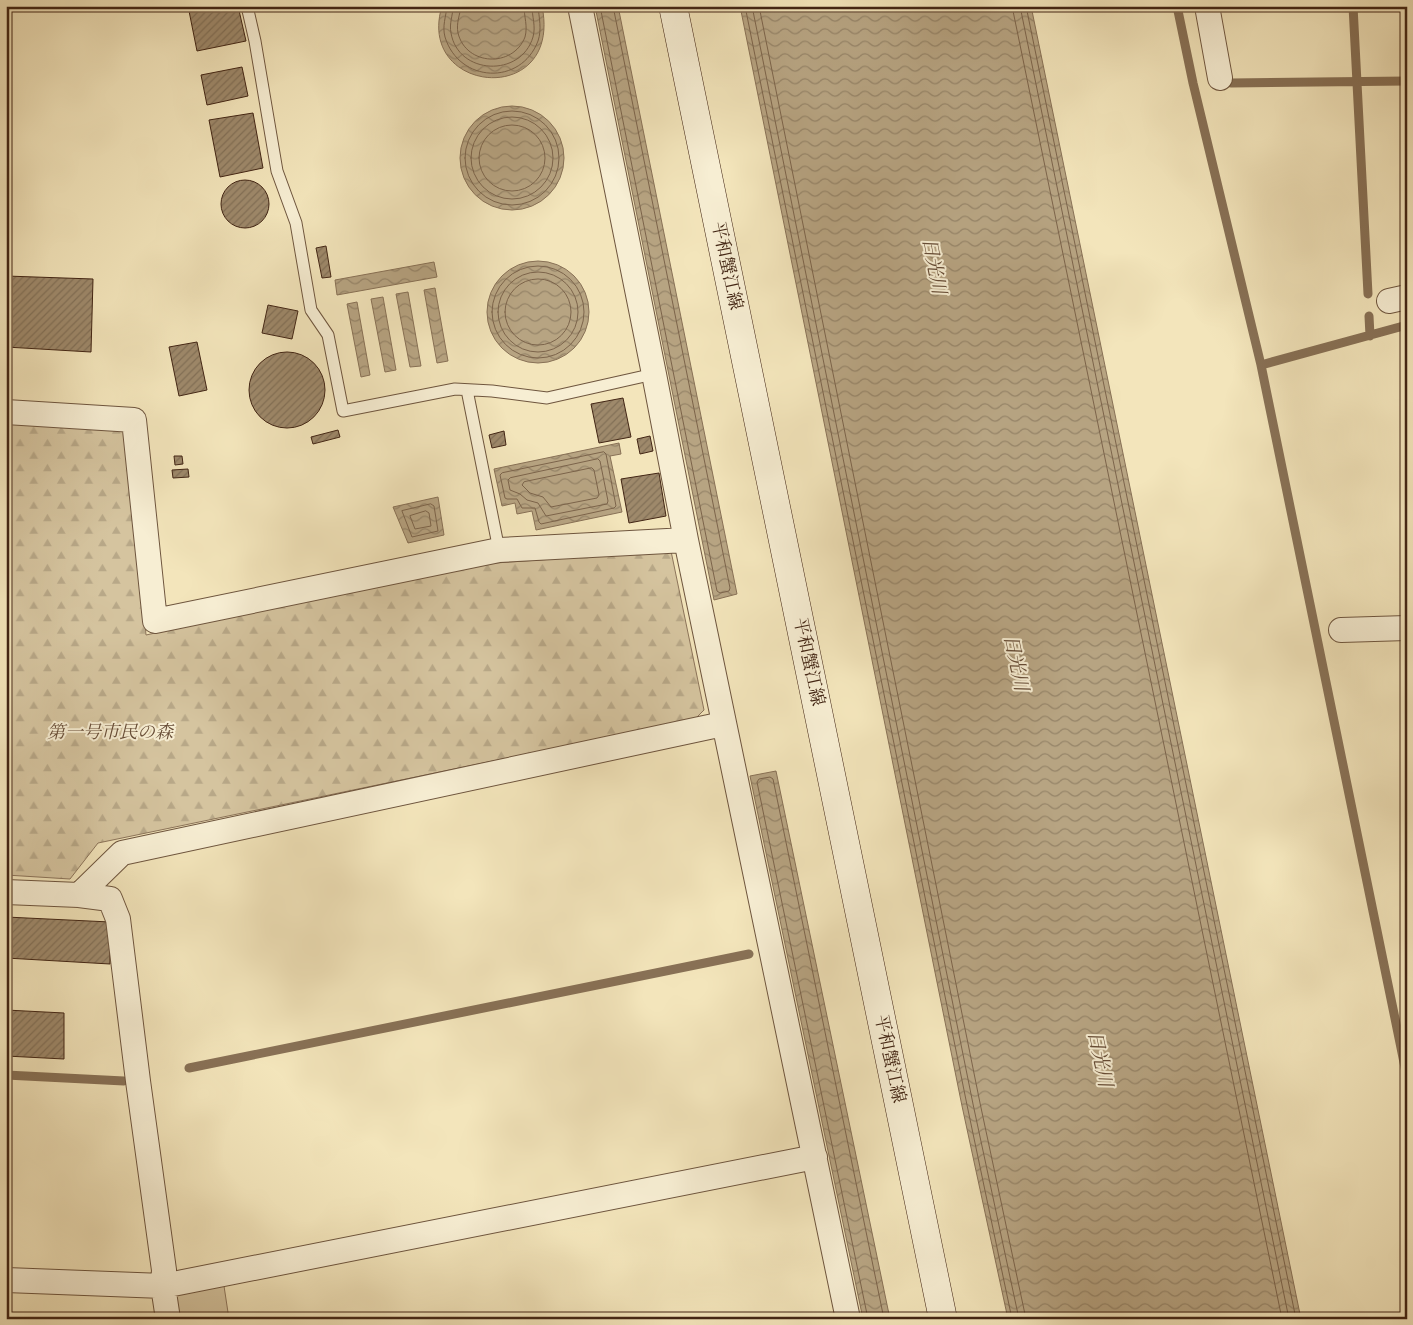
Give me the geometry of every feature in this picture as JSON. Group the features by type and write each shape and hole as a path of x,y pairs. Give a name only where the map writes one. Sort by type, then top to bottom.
{"main road":[{"name":"平和蟹江線","path":"673,6 942,1319"}],"street":[{"path":"580,6 686,540 848,1319"},
{"path":"1207,6 1220,78"},
{"path":"6,412 134,420 155,621 499,550 686,540"},
{"path":"1342,630 1407,628"},
{"path":"79,896 122,853 724,724"},
{"path":"6,892 110,899 118,920 164,1270 163,1286 168,1319"},
{"path":"6,1280 163,1286 815,1157"}],"lane":[{"path":"247,6 255,41 277,171 296,223 311,310 328,335 343,410 455,390 547,398 654,374"},
{"path":"467,390 499,550"}],"green space":[{"name":"第一号市民の森","path":"6,423 122,431 130,440 146,635 466,565 671,551 704,710 695,719 98,843 70,879 6,875"},
{"path":"224,1286 229,1319 179,1319 175,1295"}],"water":[{"path":"442,6 542,6 543,39 531,62 512,74 490,78 467,72 449,58 439,36"},
{"path":"595,6 618,6 737,594 714,600"},
{"name":"日光川","path":"740,6 1031,6 1301,1319 1008,1319 962,1106"},
{"path":"512,106 532,110 549,121 560,138 564,158 560,178 549,195 532,206 512,210 492,206 475,195 464,178 460,158 464,138 475,121 492,110"},
{"path":"538,261 558,264 567,269 581,283 586,292 589,312 586,332 581,341 567,355 558,360 538,363 518,360 509,355 495,341 490,332 487,312 490,292 495,283 509,269 518,264"},
{"path":"434,262 437,277 337,295 335,280"},
{"path":"435,288 448,361 437,363 424,290"},
{"path":"408,292 421,366 410,367 396,294"},
{"path":"383,297 396,370 385,372 371,299"},
{"path":"357,302 370,375 361,377 347,304"},
{"path":"619,443 621,454 610,456 622,512 536,530 532,511 517,514 515,503 502,506 494,469"},
{"path":"438,497 444,535 408,543 393,507"},
{"path":"776,771 890,1319 863,1319 750,776"}],"building":[{"path":"188,6 238,6 246,41 197,51"},
{"path":"242,67 248,96 207,105 201,75"},
{"path":"6,106 9,106 6,149"},
{"path":"253,113 263,168 220,177 209,120"},
{"path":"240,180 250,180 262,187 269,199 269,209 262,221 250,228 240,228 232,224 225,217 221,209 221,199 225,191 232,184"},
{"path":"326,246 331,277 322,278 316,248"},
{"path":"6,276 93,279 91,352 6,347"},
{"path":"268,305 298,311 292,339 262,333"},
{"path":"197,342 207,390 179,396 169,347"},
{"path":"280,352 294,352 308,358 319,369 325,383 322,405 314,417 294,428 280,428 266,422 255,411 249,397 249,383 255,369 266,358"},
{"path":"623,398 631,437 599,443 591,404"},
{"path":"338,430 340,437 313,444 311,437"},
{"path":"504,431 506,445 492,448 489,435"},
{"path":"650,436 653,451 640,454 637,439"},
{"path":"174,456 182,456 183,464 175,465"},
{"path":"188,469 189,477 173,478 172,470"},
{"path":"659,473 666,516 629,523 621,479"},
{"path":"6,917 110,922 110,964 6,958"},
{"path":"6,1010 64,1013 64,1059 6,1056"}],"waterway":[{"path":"1177,6 1193,83 1261,365 1407,1077"},
{"path":"1353,6 1368,294"},
{"path":"1231,83 1407,81"},
{"path":"1369,316 1370,336"},
{"path":"1261,365 1407,325"},
{"path":"189,1068 749,954"},
{"path":"6,1075 124,1081"}]}
